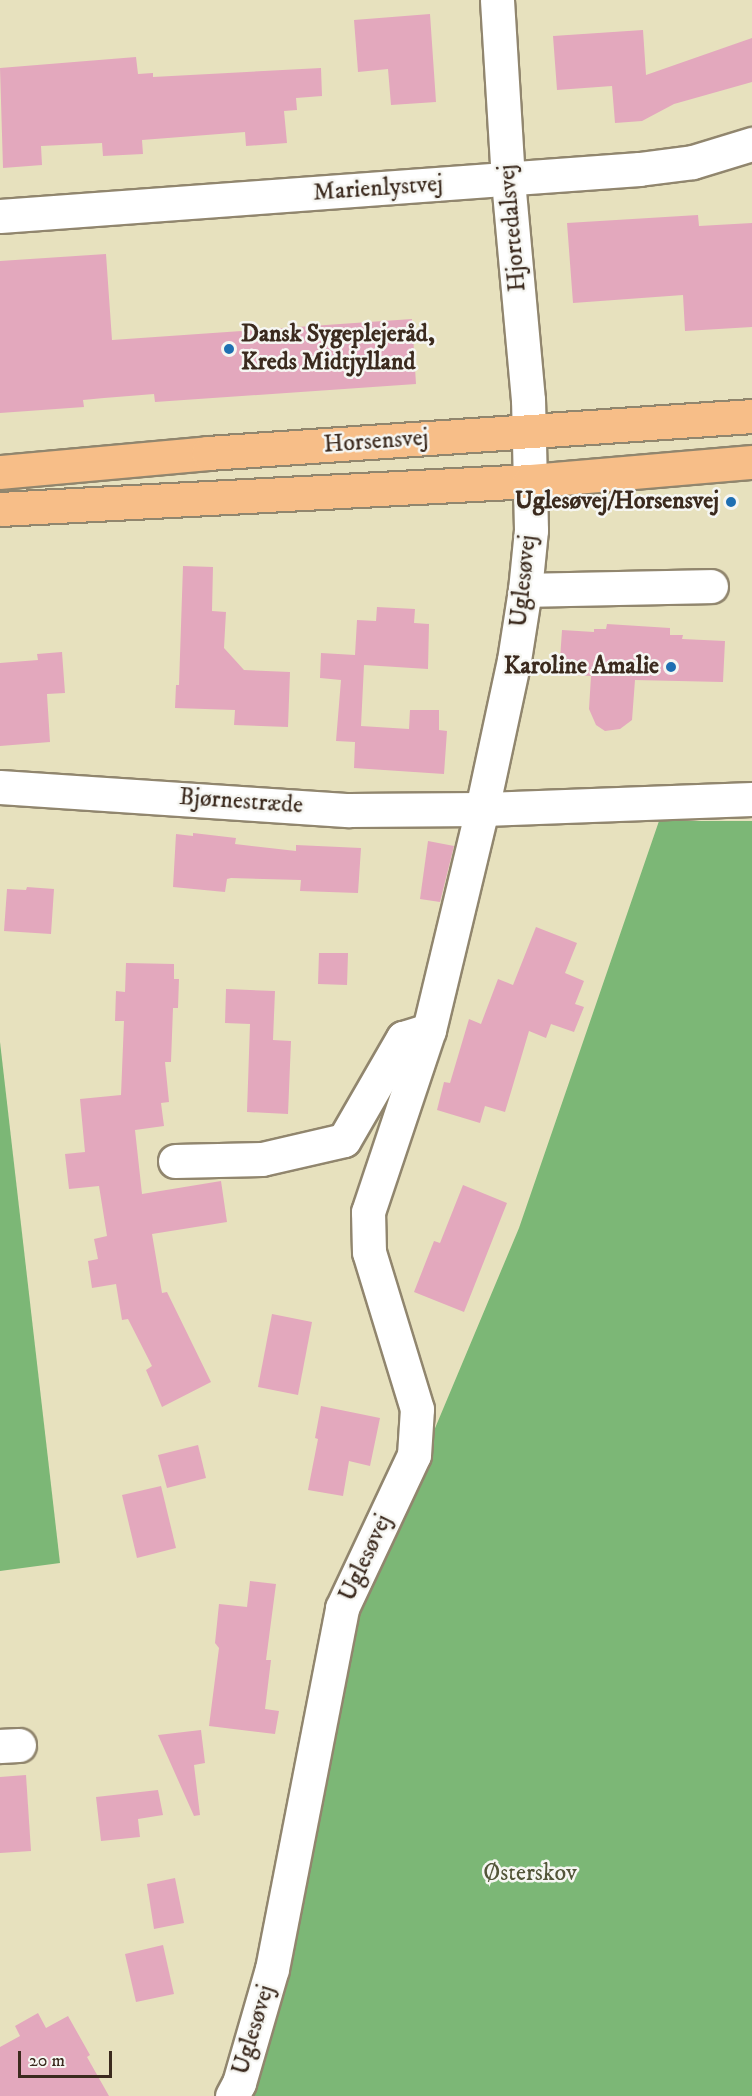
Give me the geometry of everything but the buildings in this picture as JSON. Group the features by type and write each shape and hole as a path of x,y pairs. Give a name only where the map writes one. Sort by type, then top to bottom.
{"main road":[{"name":"Horsensvej","path":"0,509 530,456 752,416"},
{"name":"Horsensvej","path":"0,472 208,453 530,456 752,462"}],"street":[{"name":"Hjortedalsvej","path":"496,0 530,456"},
{"name":"Marienlystvej","path":"0,216 508,180 693,162 752,144"},
{"name":"Uglesøvej","path":"232,2096 239,2083 273,1969 342,1608 414,1455 417,1409 369,1252 368,1212 429,1030 482,809 514,660 525,590 531,530 530,456"},
{"path":"525,590 711,586"},
{"name":"Bjørnestræde","path":"0,787 349,810 482,809"},
{"path":"482,809 752,799"},
{"path":"175,1161 261,1159 344,1140 403,1038 429,1030"}],"green space":[{"name":"Østerskov","path":"659,821 752,821 752,2096 244,2096 263,2057 360,1607 519,1228"},
{"path":"0,1042 60,1563 0,1571"}],"place":[{"name":"Dansk Sygeplejeråd, Kreds Midtjylland","path":"229,349"},
{"name":"Uglesøvej/Horsensvej","path":"731,502"},
{"name":"Karoline Amalie","path":"671,667"}]}
